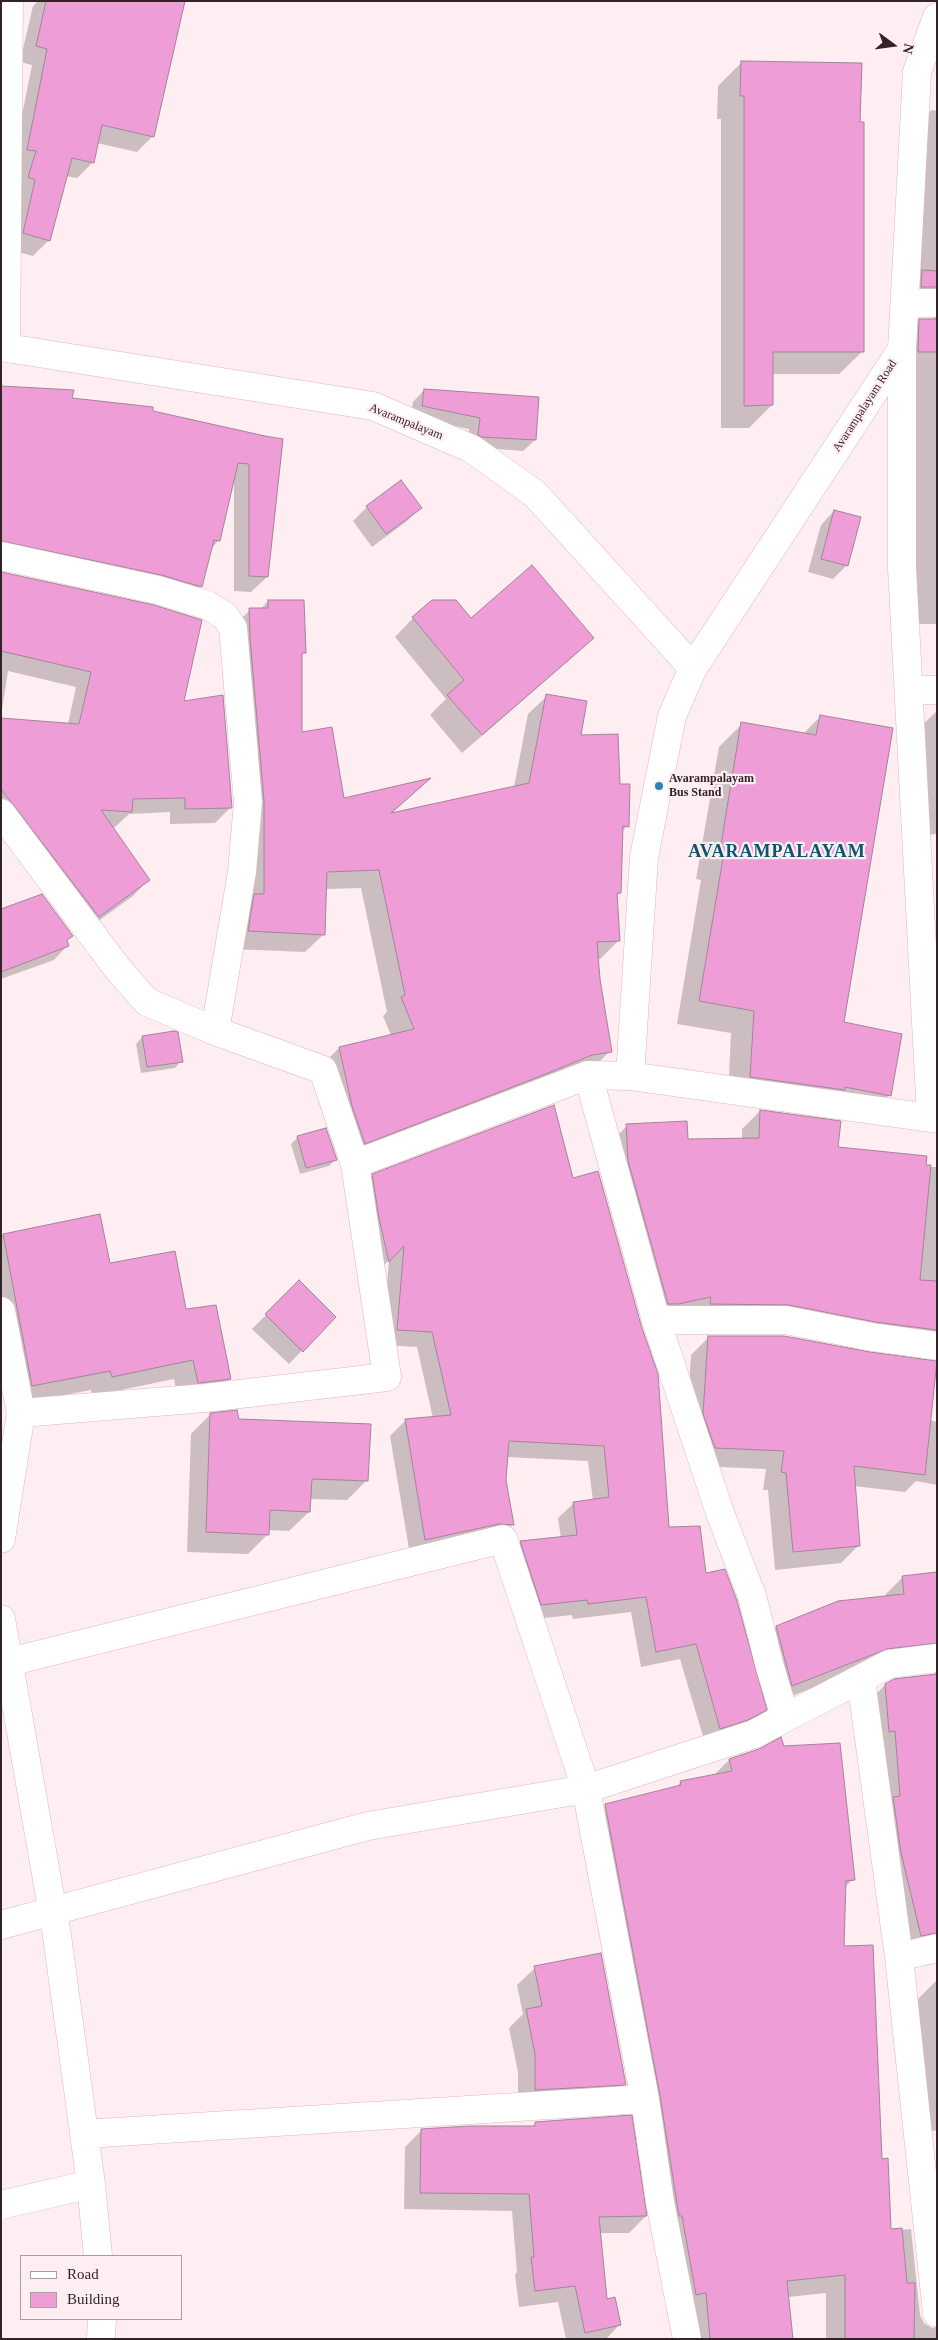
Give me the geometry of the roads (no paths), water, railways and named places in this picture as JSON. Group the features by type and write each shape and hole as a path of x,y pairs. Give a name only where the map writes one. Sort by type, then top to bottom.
{"street":[{"path":"4,348 9,1"},
{"name":"Avarampalayam Road","path":"630,1076 644,857 672,716 693,668 902,349 917,72 937,17"},
{"path":"904,303 937,303"},
{"name":"Avarampalayam","path":"4,348 373,406 472,449 535,494 693,668"},
{"path":"355,1164 588,1074 630,1076 934,1118 902,568 902,349"},
{"path":"1,556 158,590 207,605 225,616 233,628 248,802 242,872 215,1031"},
{"path":"910,690 937,690"},
{"path":"1,813 118,969 147,1002 215,1031 323,1070 355,1164 387,1377 204,1398 21,1413"},
{"path":"588,1074 656,1320 720,1513 752,1596 785,1717"},
{"path":"1,1311 21,1413 1,1539"},
{"path":"656,1320 786,1320 872,1337 937,1346"},
{"path":"9,1662 503,1538 586,1789 645,2098 660,2202 687,2339"},
{"path":"1,1619 54,1913 91,2184 98,2255"},
{"path":"1,1925 54,1913 368,1826 586,1789 754,1734 889,1664 937,1658"},
{"path":"861,1680 899,1957 937,2313"},
{"path":"899,1957 937,1948"},
{"path":"84,2134 645,2098"},
{"path":"1,2204 91,2184"},
{"path":"101,2339 102,2320"}],"place":[{"name":"Avarampalayam Bus Stand","path":"659,786"}],"district":[{"name":"AVARAMPALAYAM","path":"777,852"}]}
